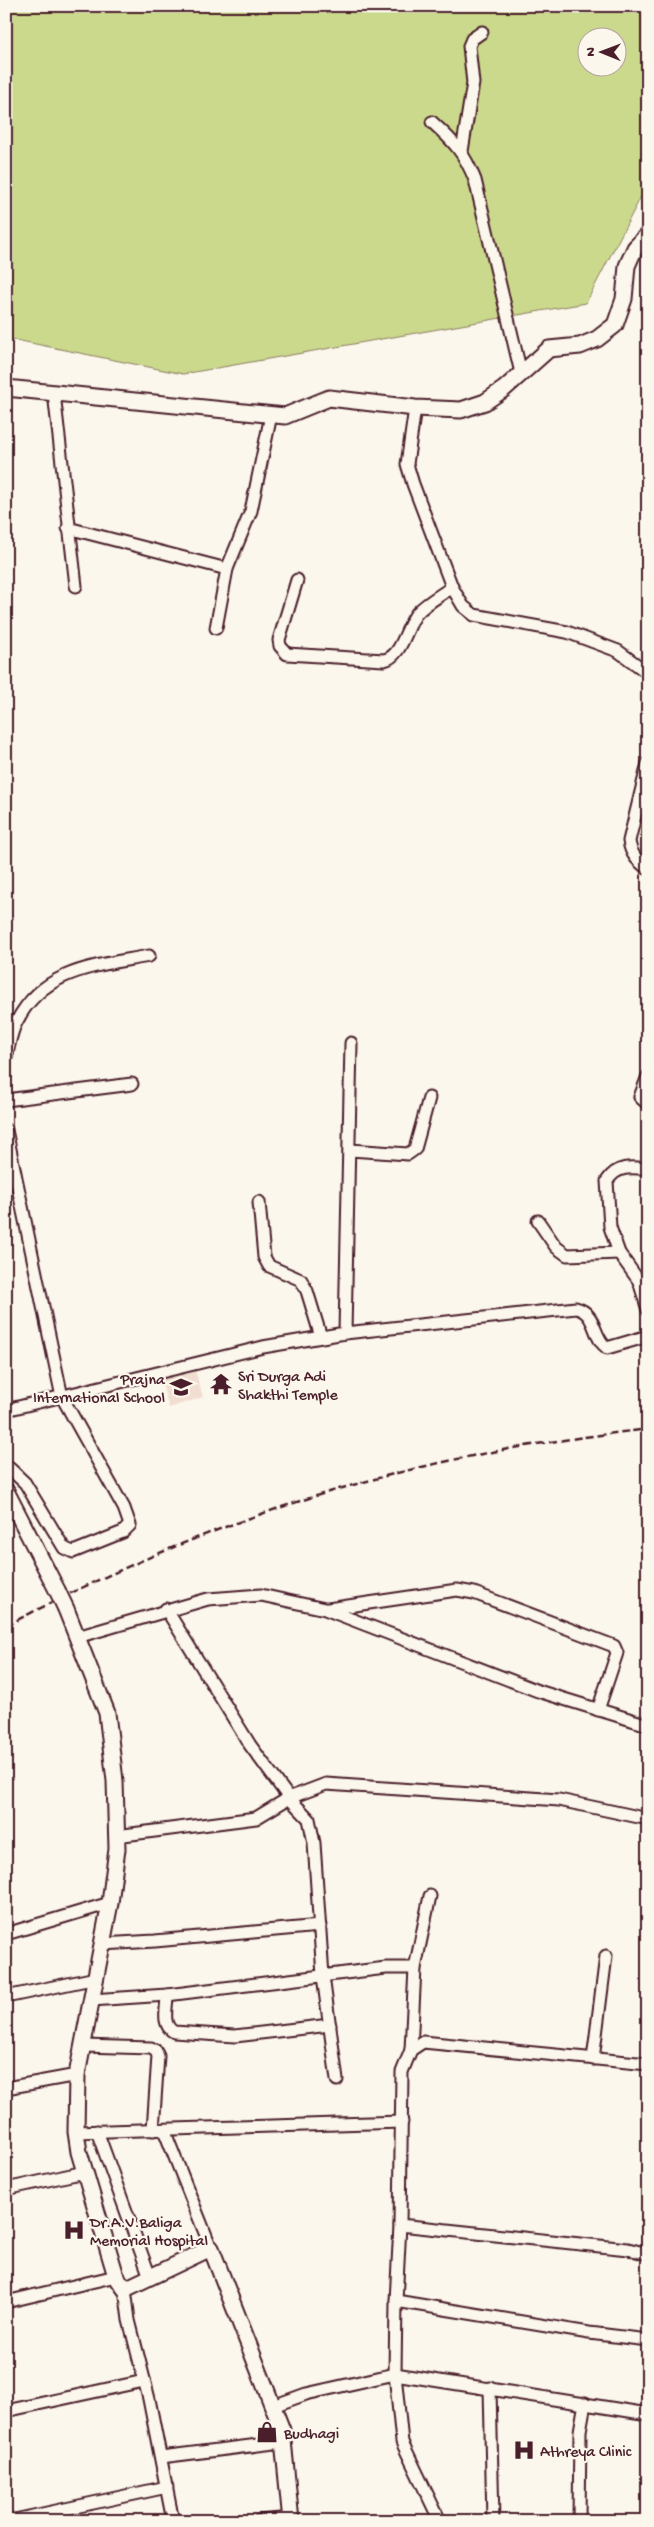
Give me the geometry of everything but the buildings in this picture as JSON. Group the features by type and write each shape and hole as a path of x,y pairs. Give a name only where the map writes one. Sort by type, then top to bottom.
{"street":[{"path":"462,151 473,83 469,46 472,39 482,32"},
{"path":"432,122 462,151 475,180 521,373"},
{"path":"6,388 285,416 329,398 415,408 461,410 485,402 504,389 549,349 580,346 597,339 614,325 624,299 628,266 635,248 648,234"},
{"path":"54,393 76,586"},
{"path":"415,408 408,464 413,484 452,587 463,606 474,615 567,632 618,651 648,673"},
{"path":"216,628 227,569 251,511 271,415"},
{"path":"68,528 227,569"},
{"path":"297,580 279,640 287,654 384,660 390,659 396,652 416,614 452,587"},
{"path":"648,763 629,841 630,851 635,859 648,869"},
{"path":"6,1058 16,1021 35,996 50,982 71,971 149,956"},
{"path":"345,1333 351,1043"},
{"path":"648,1076 640,1097 648,1104"},
{"path":"6,1100 132,1084"},
{"path":"350,1150 408,1154 415,1149 428,1098"},
{"path":"6,1130 62,1397 124,1508 130,1525 123,1532 73,1552 64,1548 25,1483 6,1465"},
{"path":"648,1169 628,1166 621,1168 611,1175 607,1181 610,1227 619,1253 639,1281 648,1310"},
{"path":"258,1202 264,1257 269,1266 301,1280 307,1292 321,1337"},
{"path":"538,1221 556,1247 567,1255 619,1253"},
{"path":"6,1410 263,1347 345,1333 576,1308 584,1310 590,1317 602,1344 607,1348 648,1336"},
{"path":"6,1491 66,1609 107,1713 115,1781 116,1836 110,1903 77,2075 76,2132 85,2172 116,2276 125,2289 129,2320 161,2457 173,2521"},
{"path":"325,1609 446,1591 474,1593 614,1646 617,1653 598,1710"},
{"path":"77,1637 208,1599 261,1595 325,1609 538,1691 648,1725"},
{"path":"166,1610 250,1745 289,1798 309,1819 314,1843 324,1976 336,2080"},
{"path":"116,1836 256,1818 289,1798 319,1786 339,1784 559,1800 648,1819"},
{"path":"430,1896 415,1968 411,2050 402,2072 400,2225 395,2374 402,2442 440,2521"},
{"path":"6,1934 110,1903"},
{"path":"102,1944 320,1926"},
{"path":"593,2059 606,1956"},
{"path":"92,2000 167,1996 386,1968 415,1968"},
{"path":"6,1997 96,1978"},
{"path":"167,1996 165,2024 174,2032 235,2036 330,2025"},
{"path":"411,2050 423,2042 648,2064"},
{"path":"83,2046 151,2048 156,2051 158,2056 159,2130 212,2248 273,2406 283,2442 291,2519 259,2521"},
{"path":"6,2088 77,2075"},
{"path":"76,2132 402,2122"},
{"path":"96,2132 150,2277"},
{"path":"6,2189 85,2172"},
{"path":"400,2225 628,2249 648,2254"},
{"path":"125,2289 212,2248"},
{"path":"6,2302 116,2276"},
{"path":"396,2301 589,2334 648,2340"},
{"path":"273,2406 306,2394 395,2374 648,2414"},
{"path":"6,2411 144,2381"},
{"path":"490,2388 493,2521"},
{"path":"580,2521 580,2432 585,2403"},
{"path":"161,2457 283,2442"},
{"path":"10,2521 167,2487"}],"shaded area":[{"name":"Prajna International School","path":"194,1367 203,1397 169,1408 160,1377"}],"green space":[{"path":"6,6 648,6 648,183 586,303 183,374 6,338"}],"railway":[{"path":"6,1626 118,1571 233,1524 292,1504 351,1486 472,1456 648,1429"}],"place":[{"name":"Sri Durga Adi Shakthi Temple","path":"221,1384"},
{"name":"Prajna International School","path":"181,1387"},
{"name":"Dr.A.V.Baliga Memorial Hospital","path":"74,2230"},
{"name":"Budhagi","path":"267,2432"},
{"name":"Athreya Clinic","path":"524,2450"}]}
